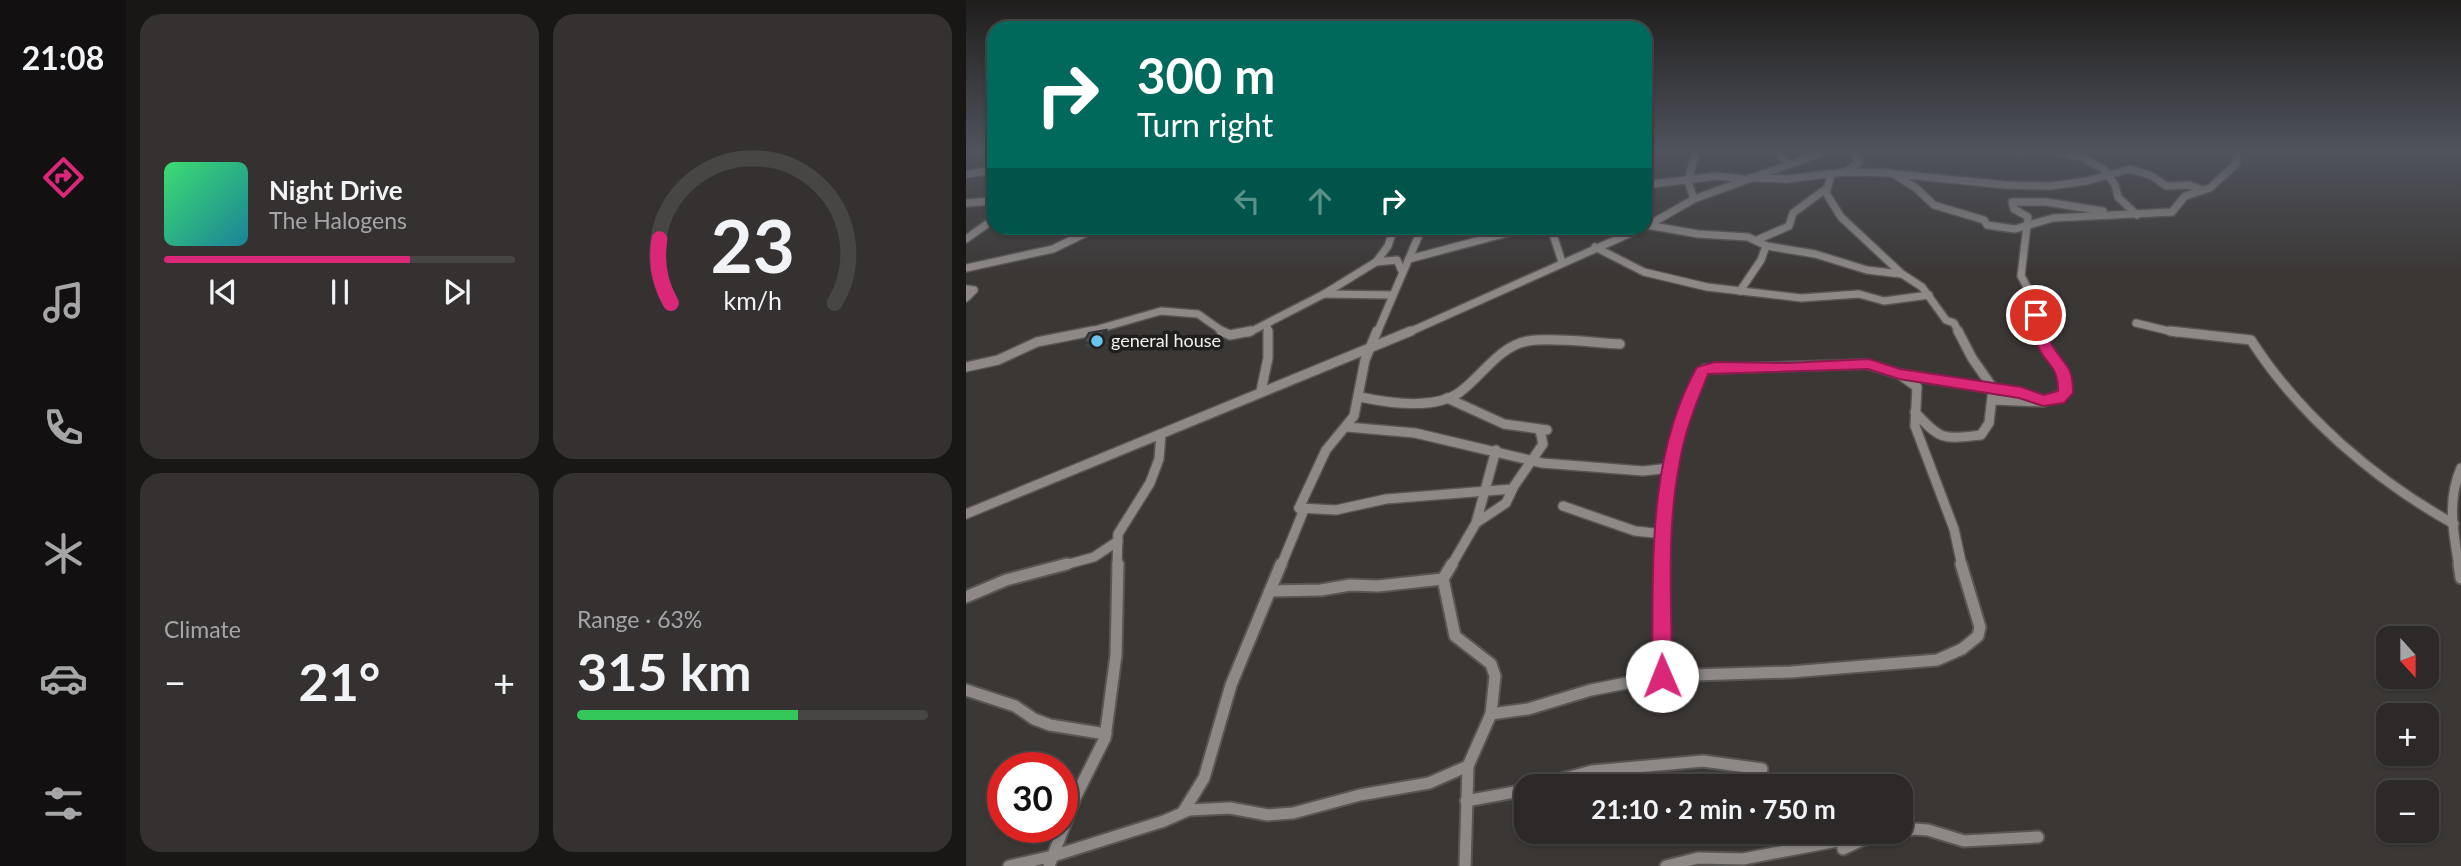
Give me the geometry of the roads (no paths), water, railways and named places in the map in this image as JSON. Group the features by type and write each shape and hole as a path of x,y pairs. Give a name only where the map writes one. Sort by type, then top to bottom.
{"street":[{"path":"1692,192 1694,199"},
{"path":"1652,222 1712,192"},
{"path":"1757,240 1789,226 1793,212 1821,192"},
{"path":"1827,192 1828,198 1841,217 1902,274 1929,295 1946,320 1956,326 1972,358 1986,374 1993,388 1994,400 1989,424 1984,433 1976,437 1950,438 1938,435 1916,412"},
{"path":"1920,192 1929,202 1945,210 1959,212 1997,227 2026,228 2053,218 2172,212 2185,196 2195,192"},
{"path":"2117,192 2118,197 2137,215"},
{"path":"966,204 987,202"},
{"path":"1994,400 2014,404 2064,396 2066,381 2060,364 2046,348 2037,326 2031,293 2021,275 2028,217 2014,209 2012,202 2078,205 2118,216"},
{"path":"966,239 987,224"},
{"path":"1652,227 1698,234 1743,236 1766,246 1815,254 1867,270 1902,274"},
{"path":"966,268 1010,260 1070,242 1083,235"},
{"path":"966,367 998,360 1037,342 1096,331 1161,311 1198,314 1218,330 1230,335 1248,333 1324,294 1376,262 1388,246 1392,235"},
{"path":"1299,508 1326,450 1347,427 1360,397 1361,374 1369,350 1419,235"},
{"path":"1409,259 1500,235"},
{"path":"1553,235 1562,262"},
{"path":"966,514 1261,391 1369,350 1624,235"},
{"path":"1740,291 1761,260 1766,246"},
{"path":"1595,247 1644,272 1692,285 1801,298 1859,293 1884,301 1929,295"},
{"path":"1376,262 1397,260 1402,271"},
{"path":"966,289 974,290 966,298"},
{"path":"1324,294 1393,295"},
{"path":"2136,323 2181,334 2251,340 2271,373 2324,431 2415,500 2454,524"},
{"path":"1261,391 1267,367 1267,325"},
{"path":"1360,397 1394,405 1447,398 1459,392 1497,357 1528,341 1620,344"},
{"path":"1662,676 1664,534 1670,468 1680,425 1705,369 1867,364 1899,374 2021,393 2043,401"},
{"path":"1491,714 1528,709 1591,690 1662,676 1791,672 1937,660 1962,649 1978,636 1980,627 1964,577 1960,548 1915,426 1917,387 1899,374"},
{"path":"1447,398 1497,422 1544,430 1544,442 1506,503 1476,523"},
{"path":"1347,427 1415,433 1496,450 1533,462 1643,471 1670,468"},
{"path":"1049,863 1075,798 1106,734 1116,654 1118,534 1150,483 1159,459 1161,434"},
{"path":"1465,866 1468,766 1491,714 1495,676 1491,664 1455,636 1443,579 1476,523 1496,450"},
{"path":"2461,468 2455,478 2452,494 2461,578"},
{"path":"1299,508 1336,510 1386,499 1513,488"},
{"path":"1563,506 1635,531 1664,534"},
{"path":"1183,812 1204,778 1227,695 1303,512 1299,508"},
{"path":"966,597 1006,580 1094,557 1118,541"},
{"path":"1269,591 1321,590 1350,585 1378,586 1443,579"},
{"path":"966,690 1015,706 1034,719 1050,725 1106,734"},
{"path":"1581,774 1703,761 1762,769"},
{"path":"1009,866 1049,863 1183,812 1230,808 1268,815 1293,813 1360,795 1429,783 1468,766"},
{"path":"1465,801 1514,794"},
{"path":"1666,866 1698,858 1743,859 1842,839 1843,849 1862,841 1914,829 1928,830 1964,841 2038,837"}],"place":[{"name":"general house","path":"1097,341"}]}
